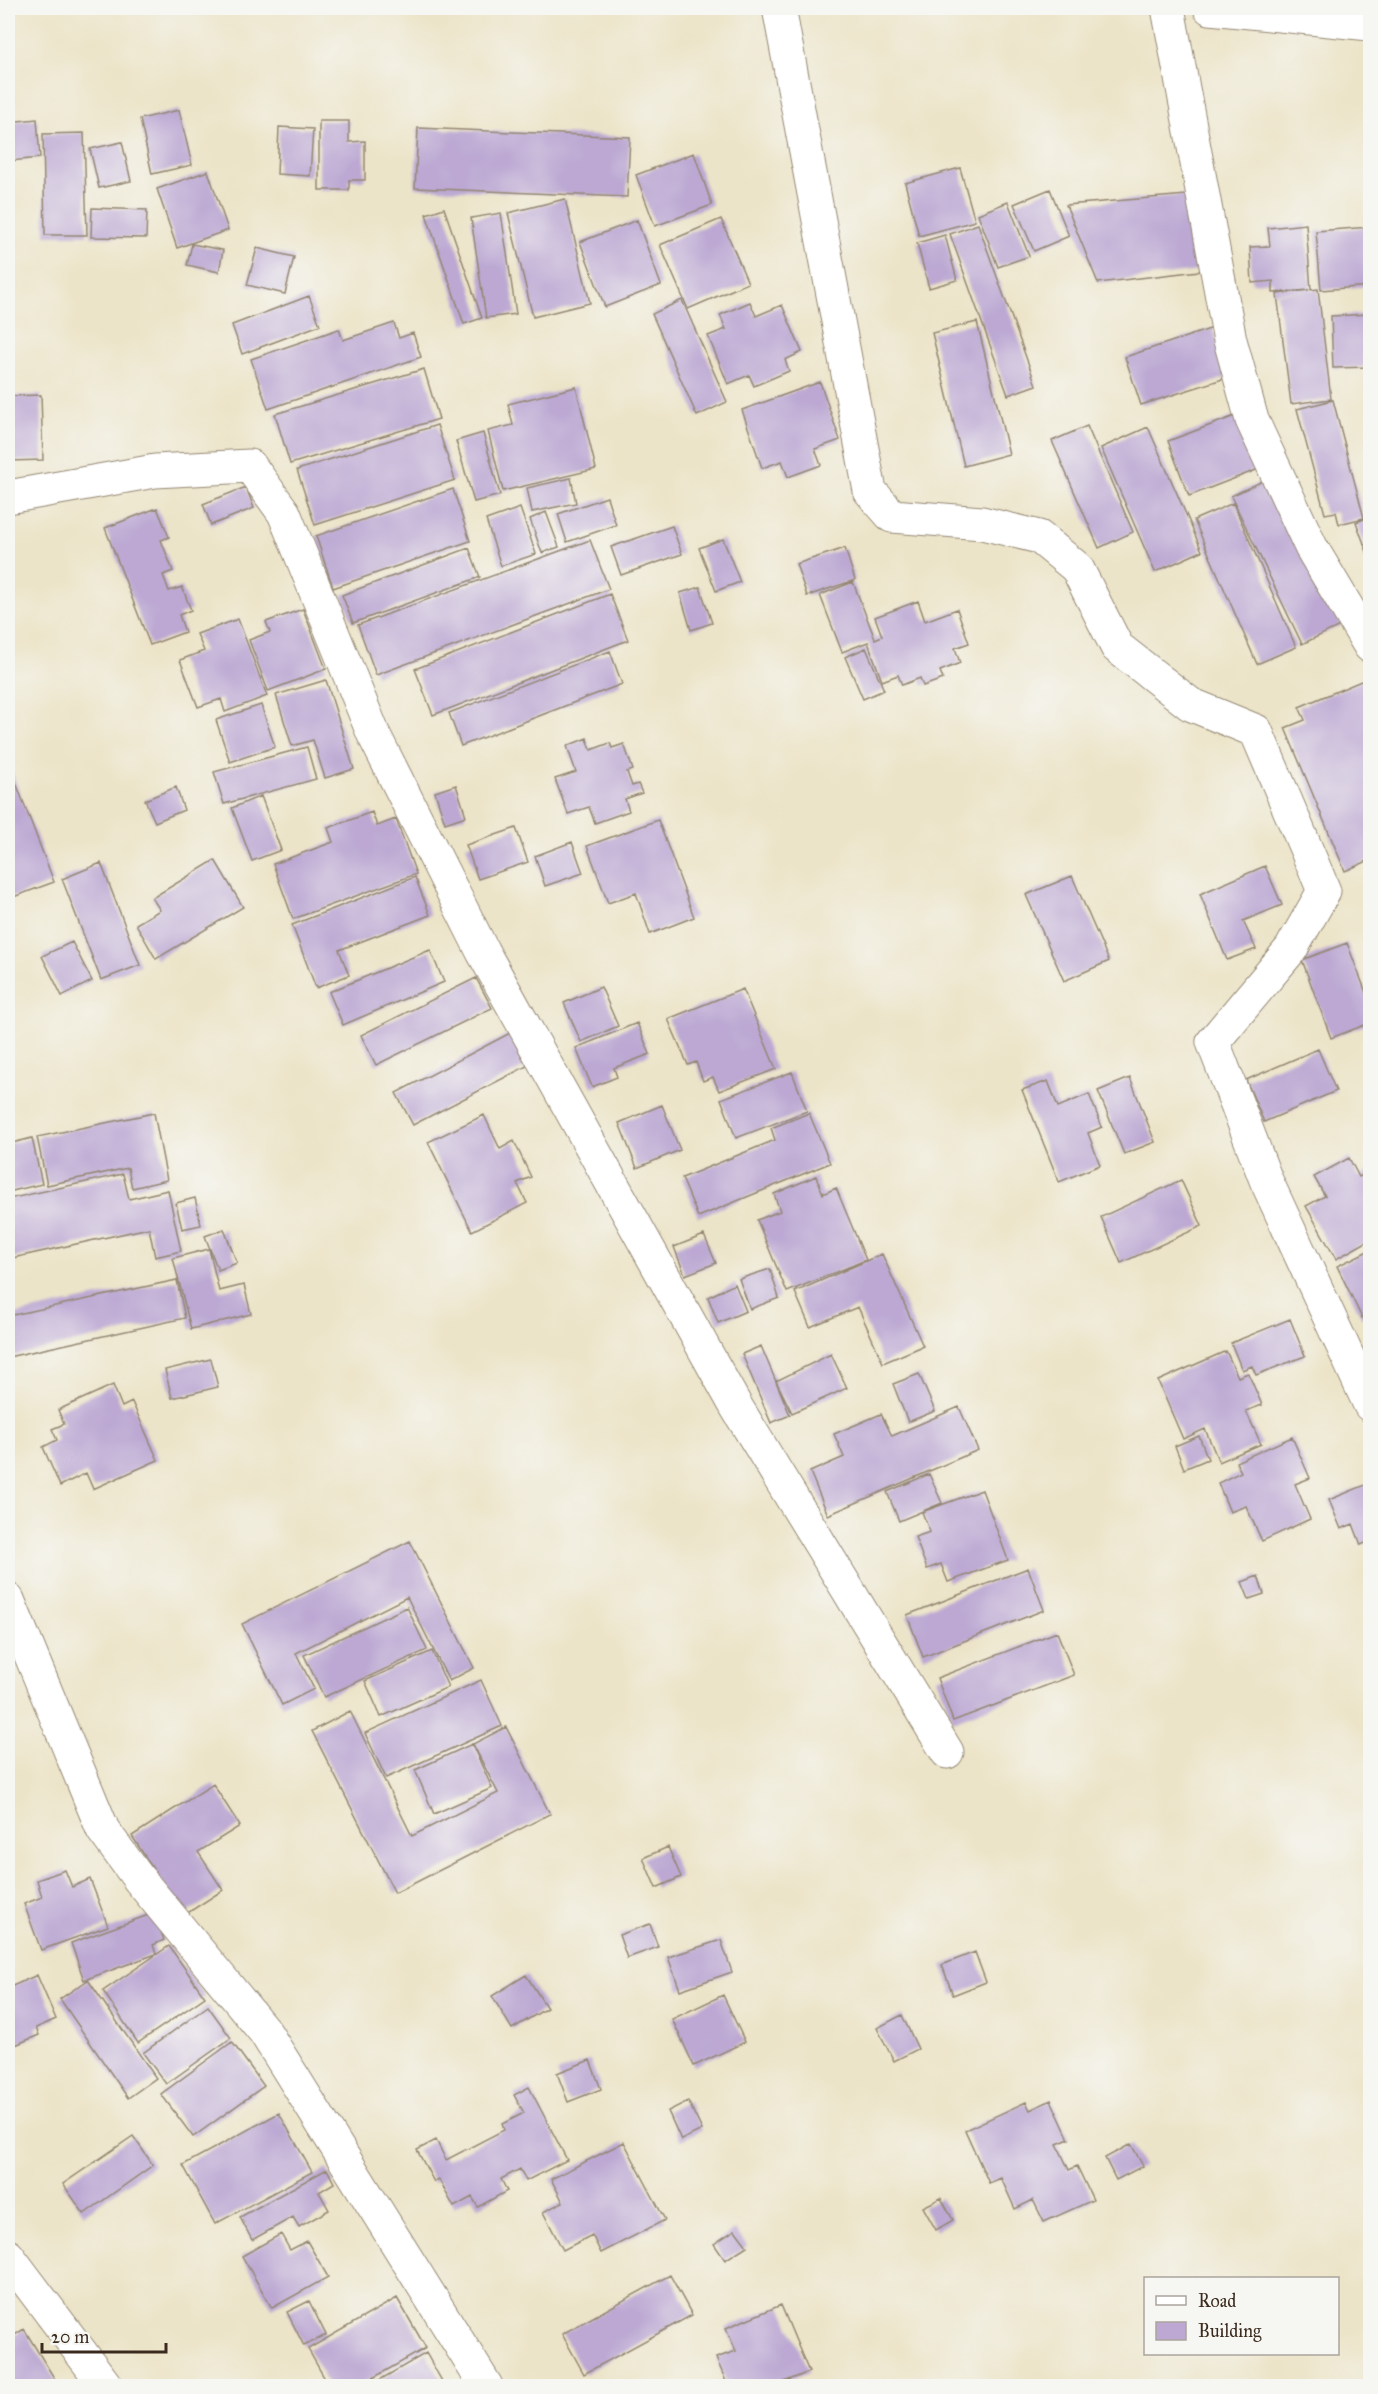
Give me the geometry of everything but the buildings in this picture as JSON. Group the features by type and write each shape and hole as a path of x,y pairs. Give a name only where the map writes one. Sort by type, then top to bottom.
{"main road":[{"path":"780,8 870,491 892,516 982,523 1039,537 1077,568 1117,647 1190,704 1257,731 1324,891 1291,949 1213,1042 1266,1180 1371,1405"},
{"path":"1168,8 1230,340 1252,420 1311,547 1371,646"},
{"path":"1210,8 1371,24"},
{"path":"8,497 155,471 250,466 284,513 373,734 483,952 737,1408 947,1752"},
{"path":"8,1600 103,1830 139,1879 265,2032 486,2386"},
{"path":"8,2256 106,2386"}]}
